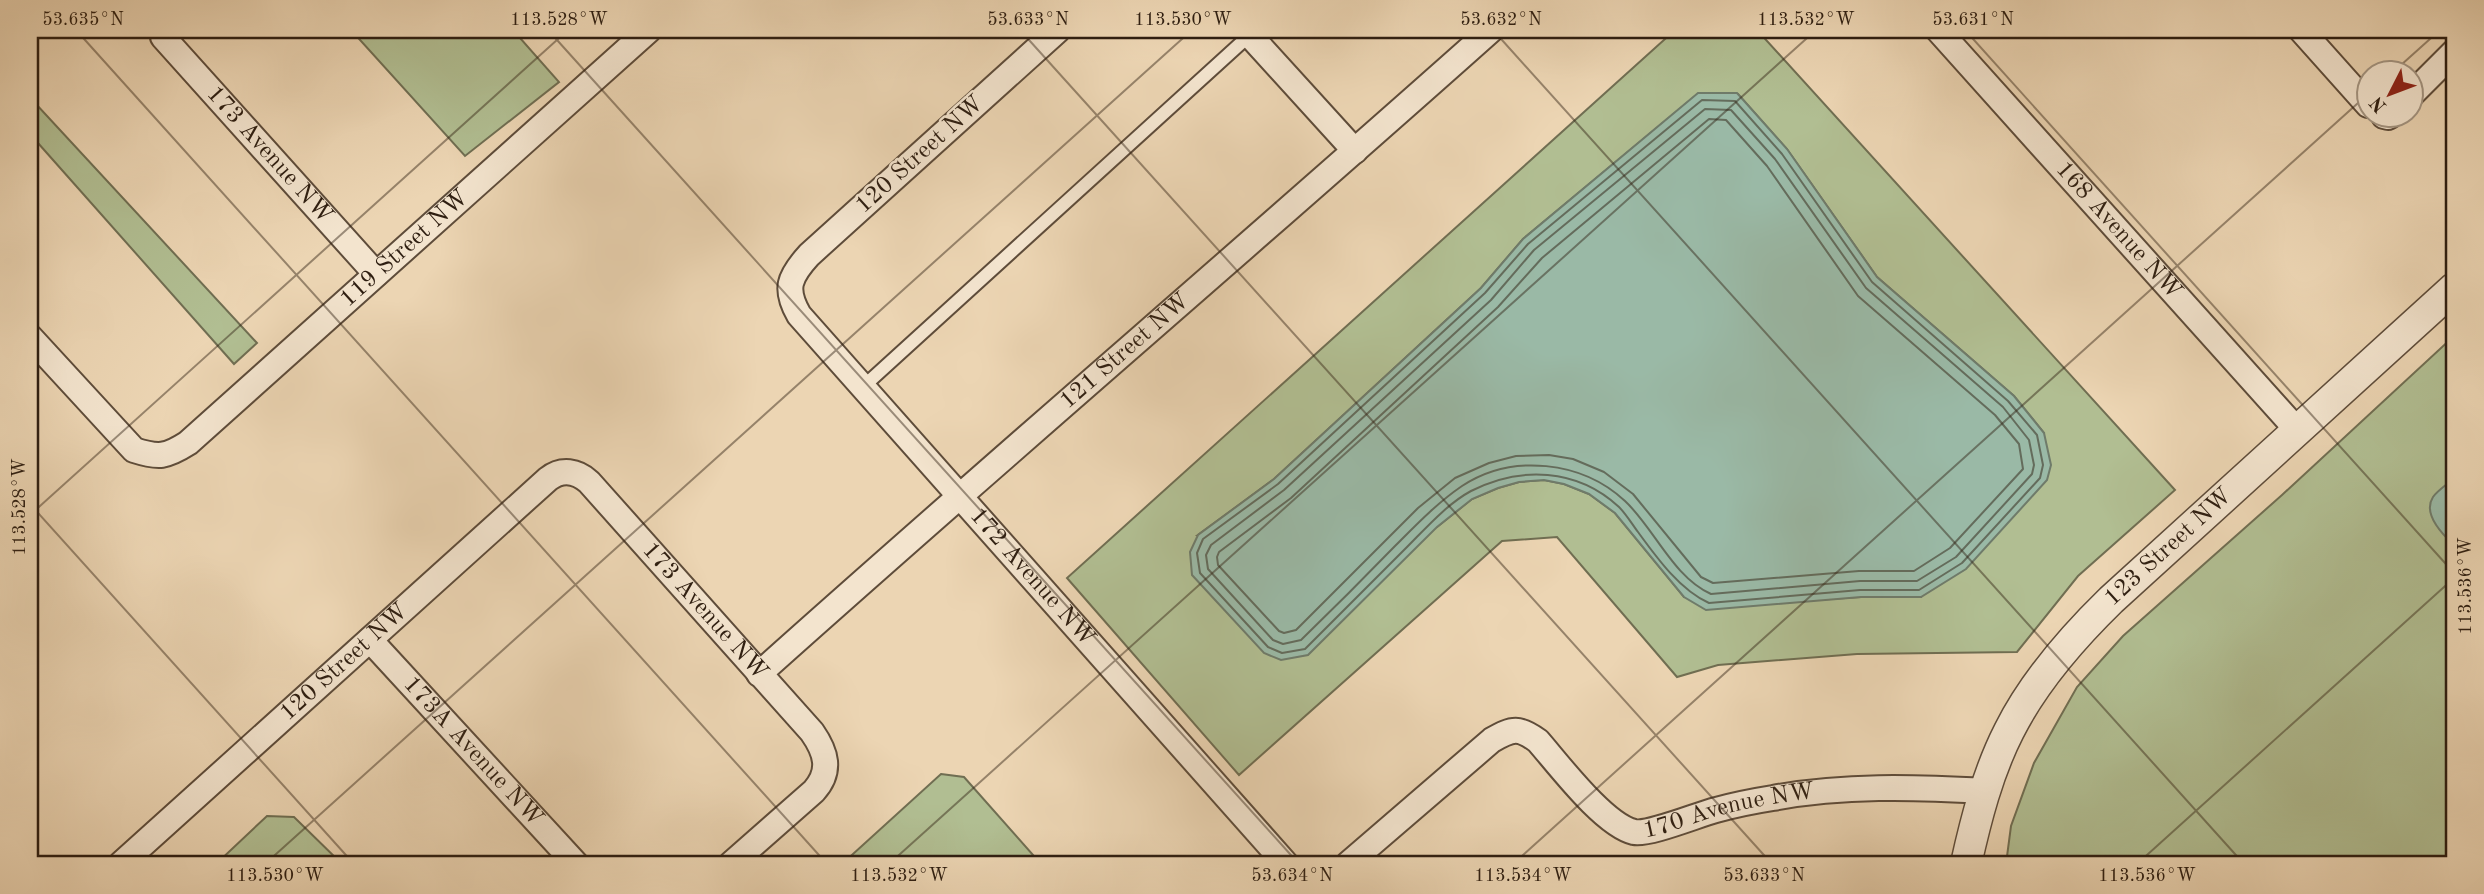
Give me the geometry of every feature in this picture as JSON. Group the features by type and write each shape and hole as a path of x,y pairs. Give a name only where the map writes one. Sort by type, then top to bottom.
{"street":[{"name":"119 Street NW","path":"30,337 134,450 155,457 173,453 188,443 649,30"},
{"name":"120 Street NW","path":"789,286 796,269 809,255 1058,30"},
{"name":"121 Street NW","path":"759,674 958,496 1491,30"},
{"name":"168 Avenue NW","path":"1938,30 2298,431"},
{"path":"2301,30 2354,84"},
{"path":"1250,31 1355,151"},
{"name":"173 Avenue NW","path":"163,37 376,274"},
{"path":"2424,82 2454,52"},
{"name":"172 Avenue NW","path":"789,286 791,301 799,316 1286,864"},
{"name":"123 Street NW","path":"1966,864 1985,791 2009,732 2038,683 2061,653 2111,600 2454,288"},
{"name":"173 Avenue NW","path":"573,472 582,475 589,482 812,732 827,760 822,783 731,864"},
{"name":"120 Street NW","path":"121,864 554,475 573,472"},
{"name":"173A Avenue NW","path":"370,640 576,864"},
{"name":"170 Avenue NW","path":"1348,864 1492,740 1505,732 1516,730 1527,733 1538,741 1608,817 1622,827 1636,832 1716,810 1826,791 1873,788 1985,791"}],"lane":[{"path":"864,386 1250,31"}],"shaded area":[{"path":"351,30 513,30 559,82 465,156"},
{"path":"1675,30 1757,30 2175,490 2078,576 2017,652 1857,654 1718,665 1677,677 1557,537 1502,541 1239,775 1067,578","holes":["1699,93 1738,94 1787,149 1877,277 2014,396 2044,433 1921,597 1800,601 1684,597 1615,513 1589,494 1564,484 1544,480 1519,482 1472,499 1437,527 1198,535 1274,479 1481,288 1523,239"]},
{"path":"30,78 35,103 257,343 234,364 30,134"},
{"path":"2454,336 2454,864 2006,864 2011,826 2034,763 2077,687 2123,636 2282,495"},
{"path":"941,774 964,777 1041,864 842,864"},
{"path":"267,816 294,817 342,864 216,864"}],"water":[{"path":"1698,93 1737,93 1787,149 1877,277 2014,396 2044,433 2051,465 2047,480 1966,569 1921,597 1861,597 1706,610 1684,597 1615,513 1589,494 1564,484 1544,480 1519,482 1472,499 1437,527 1308,655 1281,660 1264,653 1192,575 1190,552 1198,535 1274,479 1481,288 1523,239"},
{"path":"2454,478 2454,545 2435,524 2430,504 2433,497"}]}
